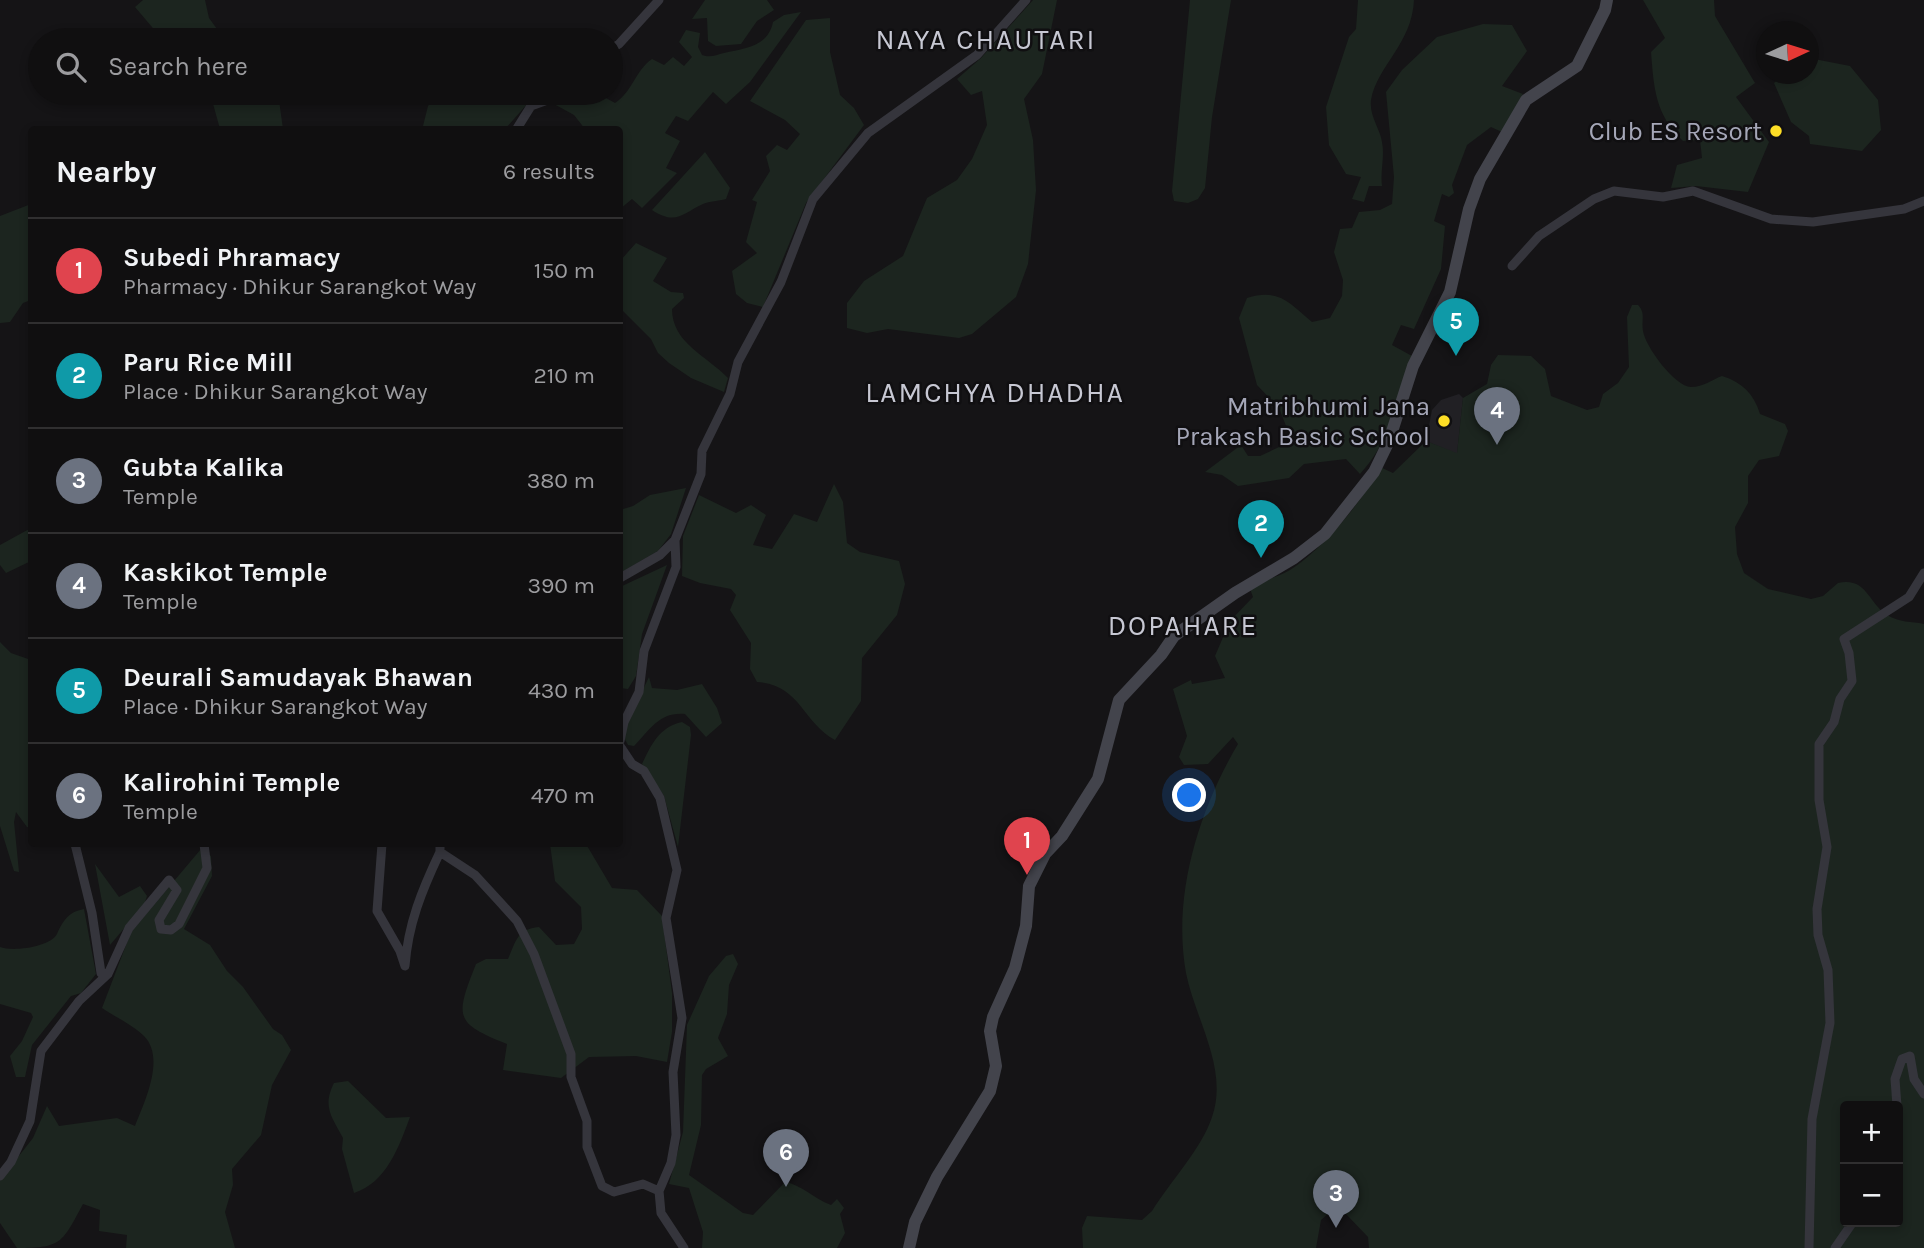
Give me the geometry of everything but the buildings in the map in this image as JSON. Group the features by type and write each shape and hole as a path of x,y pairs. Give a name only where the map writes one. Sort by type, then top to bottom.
{"street":[{"path":"623,40 659,0"},
{"path":"623,576 660,555 675,540 701,474 702,451 730,394 738,362 781,282 813,199 868,134 977,55 1026,0"},
{"path":"909,1248 915,1222 937,1177 990,1091 996,1066 990,1031 993,1017 1015,968 1026,926 1029,887 1045,854 1062,836 1098,779 1119,700 1161,655 1174,636 1325,534 1374,472 1390,441 1413,366 1450,292 1469,209 1480,179 1526,100 1577,66 1605,10 1607,0"},
{"path":"518,126 534,105"},
{"path":"1512,266 1539,236 1594,199 1614,191 1663,197 1693,191 1771,219 1813,222 1892,211 1924,201"},
{"path":"623,727 639,692 644,651 676,567 675,540"},
{"path":"1809,1248 1812,1119 1830,1023 1828,970 1818,935 1817,909 1827,847 1819,800 1819,744 1833,722 1840,699 1852,681 1849,653 1844,639 1909,597 1924,573"},
{"path":"623,750 632,764 644,771 660,799 677,870 666,918 682,1018 673,1072 676,1135 671,1163 659,1191 661,1213 684,1248"},
{"path":"76,847 92,913 101,973 108,974"},
{"path":"0,1176 11,1162 30,1121 41,1051 79,1001 108,974 129,928 169,880 177,890 159,920 161,929 171,930 179,924 207,868 204,847"},
{"path":"382,847 377,911 400,951 405,966 406,943 416,904 440,848 475,875 517,921 534,954 571,1054 571,1077 587,1121 587,1147 602,1186 614,1192 643,1184 659,1191"},
{"path":"1896,1101 1895,1079 1902,1059 1910,1056 1914,1079 1924,1094"},
{"path":"1835,1248 1850,1227"}],"shaded area":[{"path":"143,0 205,0 209,18 216,28 153,28 135,7"},
{"path":"705,0 767,0 774,10 757,21 741,44 716,46 708,41 707,18 692,19"},
{"path":"1033,0 1057,0 1042,74 1024,99 1033,140 1036,190 1028,264 1016,297 972,334 959,338 888,329 867,333 847,328 847,303 864,281 903,256 927,198 957,180 972,159 987,125 982,91 971,95 957,79 981,58"},
{"path":"1190,0 1231,0 1212,117 1205,188 1198,199 1188,203 1174,201 1172,191"},
{"path":"1358,0 1414,0 1407,29 1380,76 1371,100 1383,148 1382,186 1369,186 1364,202 1352,199 1361,177 1346,174 1329,145 1326,107 1349,37 1356,29"},
{"path":"1643,0 1714,0 1715,16 1755,83 1736,97 1769,142 1748,192 1696,186 1671,188 1677,165 1702,158 1700,140 1683,141 1661,111 1655,89 1651,52 1665,38"},
{"path":"801,12 750,82 726,104 713,92 688,121 676,116 665,133 680,141 666,168 677,173 642,208 632,199 623,206 623,126 583,126 574,115 556,105 623,105 623,96 652,59 664,65 673,57 684,66 692,57 679,42 686,30 700,33 698,47 702,55 713,56 747,48 761,41 773,22 784,15"},
{"path":"830,18 830,52 840,95 854,108 864,125 806,203 763,307 747,303 736,294 732,271 757,253 746,242 757,202 752,200 770,171 766,156 777,145 787,150 800,134 785,120 750,101 806,20"},
{"path":"1483,24 1512,25 1527,51 1502,86 1523,94 1502,132 1491,127 1467,145 1452,185 1454,193 1449,197 1442,194 1434,221 1445,226 1441,269 1414,329 1401,325 1392,345 1412,356 1393,419 1379,448 1360,474 1346,459 1304,464 1289,478 1238,486 1222,475 1205,472 1241,445 1248,456 1260,456 1292,441 1279,408 1257,385 1239,318 1247,298 1258,295 1276,296 1290,303 1312,322 1330,318 1342,296 1343,280 1334,252 1340,229 1352,228 1359,212 1380,210 1392,204 1394,177 1386,92 1402,70 1437,37"},
{"path":"1819,60 1850,66 1878,100 1881,130 1862,151 1810,144 1809,136 1791,122 1774,84 1819,84"},
{"path":"213,105 280,105 283,126 219,126"},
{"path":"526,105 508,126 423,126 428,106"},
{"path":"705,152 730,188 726,199 706,203 673,218 652,210"},
{"path":"28,205 28,301 23,303 10,322 0,323 0,216"},
{"path":"636,243 667,258 653,281 671,292 683,293 684,298 672,309 678,331 692,348 728,378 724,392 691,378 669,363 658,353 651,339 623,311 623,258"},
{"path":"1632,305 1638,305 1642,311 1643,331 1649,346 1677,380 1684,385 1696,387 1722,376 1746,390 1760,414 1785,424 1788,431 1779,456 1759,460 1748,476 1748,503 1735,527 1737,554 1744,573 1768,589 1811,599 1823,596 1838,583 1848,582 1861,587 1881,610 1892,618 1924,624 1924,1248 1369,1248 1368,1237 1344,1212 1344,1200 1321,1220 1316,1248 1083,1248 1082,1228 1087,1216 1142,1220 1152,1211 1201,1141 1212,1117 1216,1099 1214,1062 1186,973 1183,914 1192,854 1201,825 1211,797 1238,744 1233,737 1208,764 1184,765 1179,757 1187,736 1173,689 1191,680 1192,684 1225,678 1215,656 1230,621 1253,597 1249,586 1290,570 1315,550 1353,509 1380,467 1393,473 1426,441 1457,453 1463,398 1487,384 1491,365 1498,355 1531,356 1545,369 1551,396 1587,410 1599,407 1603,394 1618,383 1629,367 1627,317"},
{"name":"Matribhumi Jana Prakash Basic School","path":"1459,394 1463,398 1457,454 1426,441 1432,410 1441,400"},
{"path":"834,484 843,502 847,543 860,552 899,561 905,584 897,615 862,658 861,701 835,740 824,733 783,690 771,684 757,682 750,669 751,643 730,610 736,595 731,589 700,583 682,576 683,536 699,495 736,513 751,505 766,515 753,545 772,549 794,514 817,522"},
{"path":"686,488 671,534 658,551 623,571 623,509 650,495"},
{"path":"28,530 28,562 6,573 0,565 0,545"},
{"path":"667,565 642,634 636,676 628,689 623,688 623,586"},
{"path":"0,642 11,653 28,659 28,827 16,812 14,822 19,872 14,871 0,826"},
{"path":"649,677 652,688 677,690 702,684 717,708 722,723 706,737 685,714 676,714 656,723 634,746 628,745 623,736 625,727"},
{"path":"682,722 690,727 691,735 678,847 664,796 642,764 662,732"},
{"path":"550,847 588,847 612,888 637,890 662,916 672,993 672,1032 667,1062 636,1056 589,1057 561,1078 503,1070 507,1044 468,1023 463,1007 476,964 486,959 508,959 518,937 532,928 539,927 556,945 574,944 582,929 581,907 555,881"},
{"path":"201,849 211,856 212,876 184,929 210,945 227,971 243,987 273,1029 282,1035 291,1050 272,1085 261,1135 232,1169 233,1185 225,1212 235,1248 126,1248 127,1235 99,1231 100,1210 83,1204 59,1241 43,1247 17,1248 0,1223 0,1180 33,1138 47,1106 59,1126 117,1118 135,1126 151,1081 153,1056 150,1045 140,1032 102,1008 131,932"},
{"path":"95,864 119,897 140,886 147,896 144,905 110,945"},
{"path":"84,909 96,974 81,993 71,996 32,1045 25,1077 16,1077 10,1056 22,1041 33,1017 31,1013 0,1004 0,947 22,949 47,942 57,934 70,915"},
{"path":"733,954 738,964 729,985 727,1014 718,1038 728,1056 706,1069 702,1075 701,1125 689,1175 743,1213 753,1215 785,1182 831,1205 837,1199 844,1208 840,1214 845,1233 837,1248 702,1248 703,1232 689,1188 669,1184 683,1132 687,1025 709,976 726,956"},
{"path":"348,1081 386,1118 410,1117 396,1152 383,1172 375,1181 354,1193 342,1149 343,1138 332,1118 329,1105 330,1091 334,1083"}],"place":[{"name":"Club ES Resort","path":"1776,131"},
{"name":"Deurali Samudayak Bhawan","path":"1456,356"},
{"name":"Matribhumi Jana Prakash Basic School","path":"1444,421"},
{"name":"Kaskikot Temple","path":"1497,445"},
{"name":"Paru Rice Mill","path":"1261,558"},
{"name":"Subedi Phramacy","path":"1027,875"},
{"name":"Kalirohini Temple","path":"786,1187"},
{"name":"Gubta Kalika","path":"1336,1228"}],"district":[{"name":"NAYA CHAUTARI","path":"986,39"},
{"name":"LAMCHYA DHADHA","path":"995,392"},
{"name":"DOPAHARE","path":"1183,625"}]}
